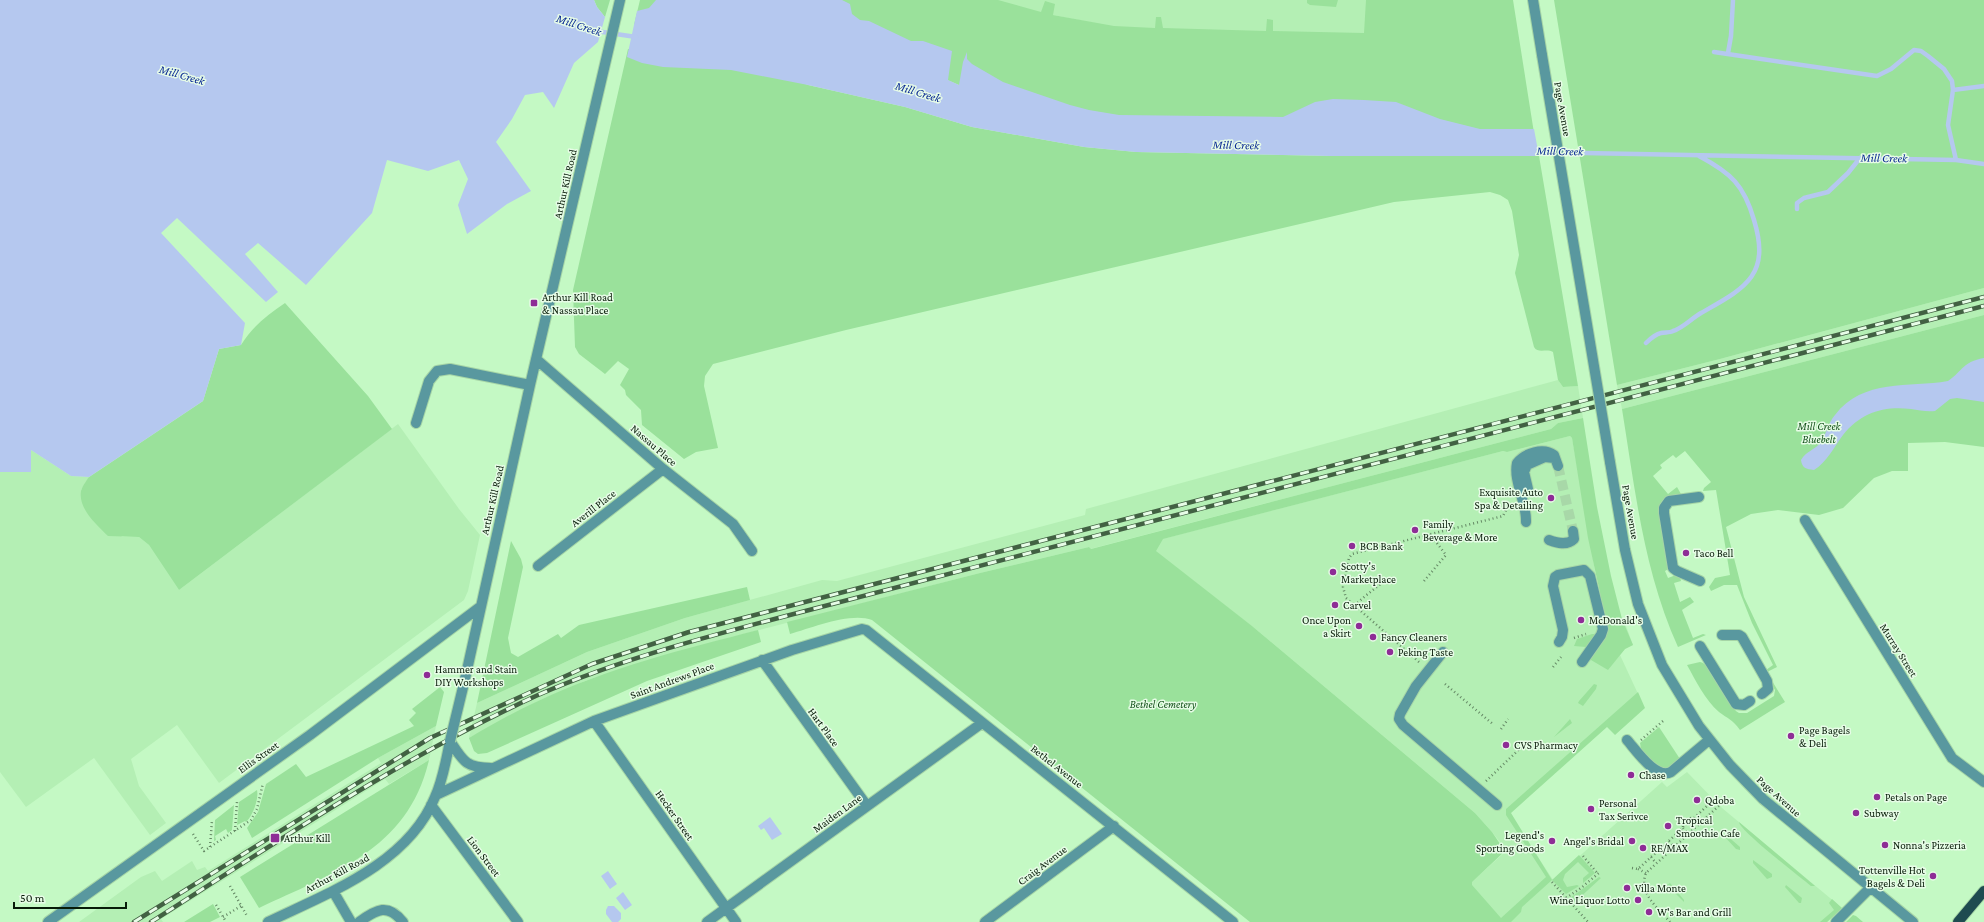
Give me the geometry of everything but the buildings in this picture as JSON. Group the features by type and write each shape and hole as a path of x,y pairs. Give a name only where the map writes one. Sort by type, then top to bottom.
{"main road":[{"path":"1958,922 1984,891"}],"street":[{"name":"Arthur Kill Road","path":"268,922 333,891 372,870 385,860 414,830 436,795 465,679 530,385 620,0"},
{"name":"Page Avenue","path":"1533,0 1625,550 1638,604 1651,639 1667,673 1709,740 1742,779 1763,799 1913,922"},
{"name":"Nassau Place","path":"536,359 663,469 733,524 752,551"},
{"path":"416,423 430,381 437,371 450,369 530,385"},
{"path":"1526,522 1527,512 1516,471 1517,463 1523,457 1540,451 1552,453 1557,462"},
{"name":"Averill Place","path":"538,566 663,469"},
{"path":"1699,497 1669,501 1664,508 1664,513 1673,568 1700,580"},
{"name":"Murray Street","path":"1805,520 1952,758 1984,782"},
{"path":"1549,540 1557,543 1570,542 1574,539 1573,531"},
{"path":"1559,642 1562,637 1563,630 1553,586 1554,580 1558,574 1584,570 1590,576 1603,629 1601,635 1582,662"},
{"name":"Ellis Street","path":"48,922 310,735 480,607"},
{"name":"Saint Andrews Place","path":"436,795 594,721 762,660 857,630 866,630"},
{"name":"Bethel Avenue","path":"866,630 1233,922"},
{"path":"1722,635 1739,635 1742,637 1767,681 1768,689 1762,694"},
{"path":"1700,646 1736,704 1744,705 1750,701"},
{"path":"1443,652 1416,686 1400,714 1399,719 1403,725 1497,805"},
{"name":"Hart Place","path":"762,660 867,806"},
{"name":"Hecker Street","path":"594,721 736,922"},
{"name":"Maiden Lane","path":"707,922 982,723"},
{"path":"1627,740 1655,770 1664,774 1672,772 1709,740"},
{"name":"Saint Andrews Place","path":"450,741 463,760 469,765 476,768 493,768"},
{"name":"Lion Street","path":"431,805 518,922"},
{"name":"Craig Avenue","path":"985,922 1114,826"},
{"path":"1836,922 1871,887"},
{"path":"333,891 351,922"},
{"path":"359,922 373,912 386,910 393,911 403,922"}],"path":[{"path":"1424,666 1346,598 1343,591 1347,564 1350,556 1503,516 1506,510"},
{"path":"1424,582 1446,555 1430,534"},
{"path":"1355,606 1364,595 1379,587 1388,576"},
{"path":"1572,644 1575,637 1589,633"},
{"path":"1553,667 1561,657"},
{"path":"1445,684 1494,725"},
{"path":"1500,728 1508,719"},
{"path":"1641,741 1663,721"},
{"path":"1482,784 1528,741"},
{"path":"1516,745 1520,748"},
{"path":"193,834 204,851 248,823 254,816 263,783"},
{"path":"1638,869 1683,828 1683,824 1691,818 1694,818 1718,796"},
{"path":"235,831 237,802"},
{"path":"1670,922 1647,895 1644,884 1646,873 1723,802"},
{"path":"210,847 212,819"},
{"path":"1683,828 1688,834"},
{"path":"1669,841 1674,847"},
{"path":"1566,898 1599,873 1583,856"},
{"path":"1651,857 1656,863"},
{"path":"1632,868 1646,873"},
{"path":"1552,882 1588,922"},
{"path":"230,886 247,916"},
{"path":"216,905 224,918 241,906"}],"shaded area":[{"path":"977,0 1371,0 1367,38 1145,33"},
{"path":"1984,288 1984,315 1622,409 1617,385"},
{"path":"1558,380 1563,387 1578,386 1583,418 1558,423 1551,429 1090,549 1089,547 980,573 655,658 585,681 538,701 469,738 477,703 587,652 685,618 822,580 837,581 1085,515 1086,509"},
{"path":"398,424 459,509 480,535 468,591 464,600 219,783 177,725 131,759 139,786 166,823 150,835 94,758 26,807 0,772 0,472 31,472 31,450 71,476 89,477 81,490 122,537 139,537 149,545 179,590"},
{"path":"1570,436 1572,438 1598,588 1626,626 1633,645 1625,649 1620,655 1639,696 1508,811 1553,880 1662,782 1667,787 1687,772 1722,808 1842,908 1827,922 1511,922 1497,920 1466,887 1505,852 1504,847 1475,813 1258,631 1155,551 1162,539 1503,451 1507,452"},
{"path":"436,726 429,760 389,784 385,779 161,919 163,922 79,922 141,877 155,871 162,881 192,861 197,870 205,867 208,871 381,763 378,758"}],"green space":[{"path":"594,0 610,0 605,17 597,7"},
{"path":"640,0 706,0 634,25"},
{"path":"757,0 998,0 1041,12 1045,1 1055,4 1053,15 1114,26 1155,28 1156,17 1161,17 1163,28 1266,31 1267,19 1273,20 1273,31 1364,33 1366,0 1513,0 1534,133 1138,124 959,85"},
{"path":"1307,0 1338,0 1336,7 1310,5 1307,3"},
{"path":"1554,0 1984,0 1984,288 1617,385"},
{"path":"628,49 763,67 808,85 905,107 972,127 1084,147 1136,152 1331,156 1539,156 1578,386 1563,387 1558,380 1553,352 1540,351 1534,347 1515,273 1519,255 1512,211 1508,200 1500,195 1490,192 1394,202 846,330 713,364 705,376 704,386 718,448 696,452 684,459 642,425 641,410 626,395 625,390 620,385 629,369 618,361 605,374 579,354 575,347 573,290"},
{"path":"285,303 368,396 392,429 179,590 149,545 139,537 108,536 99,527 89,516 82,504 81,491 89,477 203,401 219,349 241,345 250,332 261,321"},
{"name":"Mill Creek Bluebelt","path":"1984,315 1984,447 1945,442 1908,443 1908,471 1892,471 1874,478 1843,508 1819,515 1778,510 1751,514 1726,527 1744,597 1777,667 1767,672 1766,670 1773,665 1752,623 1737,585 1724,585 1711,591 1709,587 1715,578 1730,575 1716,490 1703,491 1704,488 1711,482 1685,451 1676,458 1673,455 1660,465 1662,468 1653,476 1668,494 1677,487 1681,494 1666,497 1660,506 1670,568 1665,571 1668,578 1676,575 1680,577 1681,581 1674,583 1680,602 1690,597 1694,602 1682,610 1693,638 1703,634 1706,635 1678,647 1666,619 1649,560 1636,500 1622,409"},
{"name":"Bethel Cemetery","path":"1583,418 1597,507 1611,576 1622,619 1633,645 1625,649 1608,670 1591,660 1591,656 1606,635 1608,629 1588,538 1572,438 1570,436 1507,452 1503,451 1163,539 1156,551 1252,626 1475,813 1492,832 1505,851 1472,882 1472,885 1501,918 1546,877 1506,815 1506,809 1638,692 1645,708 1615,735 1607,727 1511,813 1552,880 1522,907 1521,912 1511,922 1250,922 872,620 863,618 842,619 790,634 787,622 980,573 1089,547 1091,549 1551,429 1558,423"},
{"path":"511,541 521,559 523,567 508,638 511,653 518,657 558,634 561,638 579,625 747,587 750,600 685,618 587,652 477,703"},
{"path":"758,630 761,642 647,681 487,753 478,754 474,751 469,738 494,723 565,689 646,660"},
{"path":"1592,634 1598,634 1586,647 1574,646 1577,639"},
{"path":"1700,662 1705,664 1710,670 1729,702 1739,713 1747,713 1774,696 1775,690 1768,679 1769,676 1785,702 1740,730 1732,721 1719,712 1709,702 1687,665"},
{"path":"1594,684 1597,685 1596,689 1583,706 1578,703 1579,701"},
{"path":"440,687 444,692 436,726 378,758 252,838 247,828 258,812 266,784 296,764 306,777 414,726 409,720 416,713 412,709"},
{"path":"1570,719 1572,723 1554,737"},
{"path":"1659,727 1680,759 1669,769 1663,770 1642,754 1640,743"},
{"path":"429,760 419,791 404,816 385,837 364,855 340,870 259,908 240,877"},
{"path":"257,790 255,807 251,815 246,822 245,821 237,825 239,802"},
{"path":"234,805 232,830 228,833 226,829 215,836 216,840 214,841 215,820"},
{"path":"1739,822 1815,886 1811,886 1771,854 1742,827"},
{"path":"1725,834 1740,847 1740,850 1736,849 1724,836"},
{"path":"1579,855 1595,873 1583,883 1583,878 1589,873 1578,862 1565,874 1563,880 1567,887 1579,886 1566,894 1552,880"},
{"path":"1753,860 1772,874 1772,877 1767,879 1753,863"},
{"path":"1599,877 1601,878 1575,902 1570,898"},
{"path":"1670,883 1684,900 1684,902 1667,885"},
{"path":"1786,885 1802,898 1801,903 1799,903 1785,887"},
{"path":"1832,899 1842,908 1827,922 1820,922 1834,910 1829,903"},
{"path":"213,904 220,917 210,922 184,922"},
{"path":"1853,915 1856,916 1863,922 1846,922"}],"water":[{"path":"0,0 594,0 597,7 605,17 598,42 574,63 554,108 543,92 525,95 512,119 496,142 531,191 507,204 467,234 458,205 468,179 459,160 428,171 387,160 372,213 306,285 258,243 245,254 278,292 266,302 177,218 161,233 245,323 241,345 219,349 203,401 89,477 71,476 31,450 31,472 0,472"},
{"path":"656,0 842,0 850,4 852,14 860,20 869,21 911,41 923,41 952,51 948,80 959,85 963,62 967,52 967,59 972,64 1003,82 1089,110 1119,115 1283,117 1315,102 1333,99 1396,102 1440,119 1480,129 1534,129 1539,156 1331,156 1136,152 1084,147 972,127 905,107 808,85 731,70 663,67 642,63 627,57 637,11 649,8"},
{"path":"1984,358 1984,402 1957,398 1950,399 1935,411 1900,408 1881,410 1865,416 1850,427 1827,459 1819,467 1814,470 1807,469 1802,465 1801,460 1821,442 1835,415 1846,403 1859,395 1887,387 1948,381 1967,364"},
{"path":"770,817 782,834 772,840 764,828 761,830 758,826"},
{"path":"608,871 617,884 610,889 601,876"},
{"path":"623,892 632,905 625,910 616,898"},
{"path":"608,906 614,906 621,913 621,919 618,922 612,922 606,914"}],"waterway":[{"path":"1728,53 1731,36 1733,0"},
{"name":"Mill Creek","path":"596,31 636,37"},
{"path":"1714,52 1877,76 1891,69 1914,50 1921,51 1944,69 1952,81 1953,90 1948,125 1956,160"},
{"path":"1953,90 1984,86"},
{"name":"Mill Creek","path":"1532,152 1956,160 1984,164"},
{"path":"1646,343 1657,334 1672,332 1680,328 1698,315 1730,296 1742,287 1750,278 1756,267 1759,255 1758,239 1754,220 1746,198 1741,189 1728,174 1699,156"},
{"path":"1797,209 1797,203 1804,198 1828,192 1848,173 1860,158"}],"tunnel":[{"path":"1558,466 1573,531"}],"railway":[{"path":"134,922 430,738 592,664 689,632 1984,297"},
{"path":"151,922 293,831 438,745 487,719 538,695 568,682 629,660 692,641 786,616 1984,306"}],"place":[{"name":"Arthur Kill Road & Nassau Place","path":"534,303"},
{"name":"Exquisite Auto Spa & Detailing","path":"1551,498"},
{"name":"Family Beverage & More","path":"1415,530"},
{"name":"BCB Bank","path":"1352,546"},
{"name":"Taco Bell","path":"1686,553"},
{"name":"Scotty's Marketplace","path":"1333,572"},
{"name":"Carvel","path":"1335,605"},
{"name":"McDonald's","path":"1581,620"},
{"name":"Once Upon a Skirt","path":"1359,626"},
{"name":"Fancy Cleaners","path":"1373,637"},
{"name":"Peking Taste","path":"1390,652"},
{"name":"Hammer and Stain DIY Workshops","path":"427,675"},
{"name":"Page Bagels & Deli","path":"1791,736"},
{"name":"CVS Pharmacy","path":"1506,745"},
{"name":"Chase","path":"1631,775"},
{"name":"Petals on Page","path":"1877,797"},
{"name":"Qdoba","path":"1697,800"},
{"name":"Personal Tax Serivce","path":"1591,809"},
{"name":"Subway","path":"1856,813"},
{"name":"Tropical Smoothie Cafe","path":"1668,826"},
{"name":"Arthur Kill","path":"275,838"},
{"name":"Legend's Sporting Goods","path":"1552,841"},
{"name":"Angel's Bridal","path":"1632,841"},
{"name":"Nonna's Pizzeria","path":"1885,845"},
{"name":"RE/MAX","path":"1643,848"},
{"name":"Tottenville Hot Bagels & Deli","path":"1933,876"},
{"name":"Villa Monte","path":"1627,888"},
{"name":"Wine Liquor Lotto","path":"1638,900"},
{"name":"W's Bar and Grill","path":"1649,912"}]}
